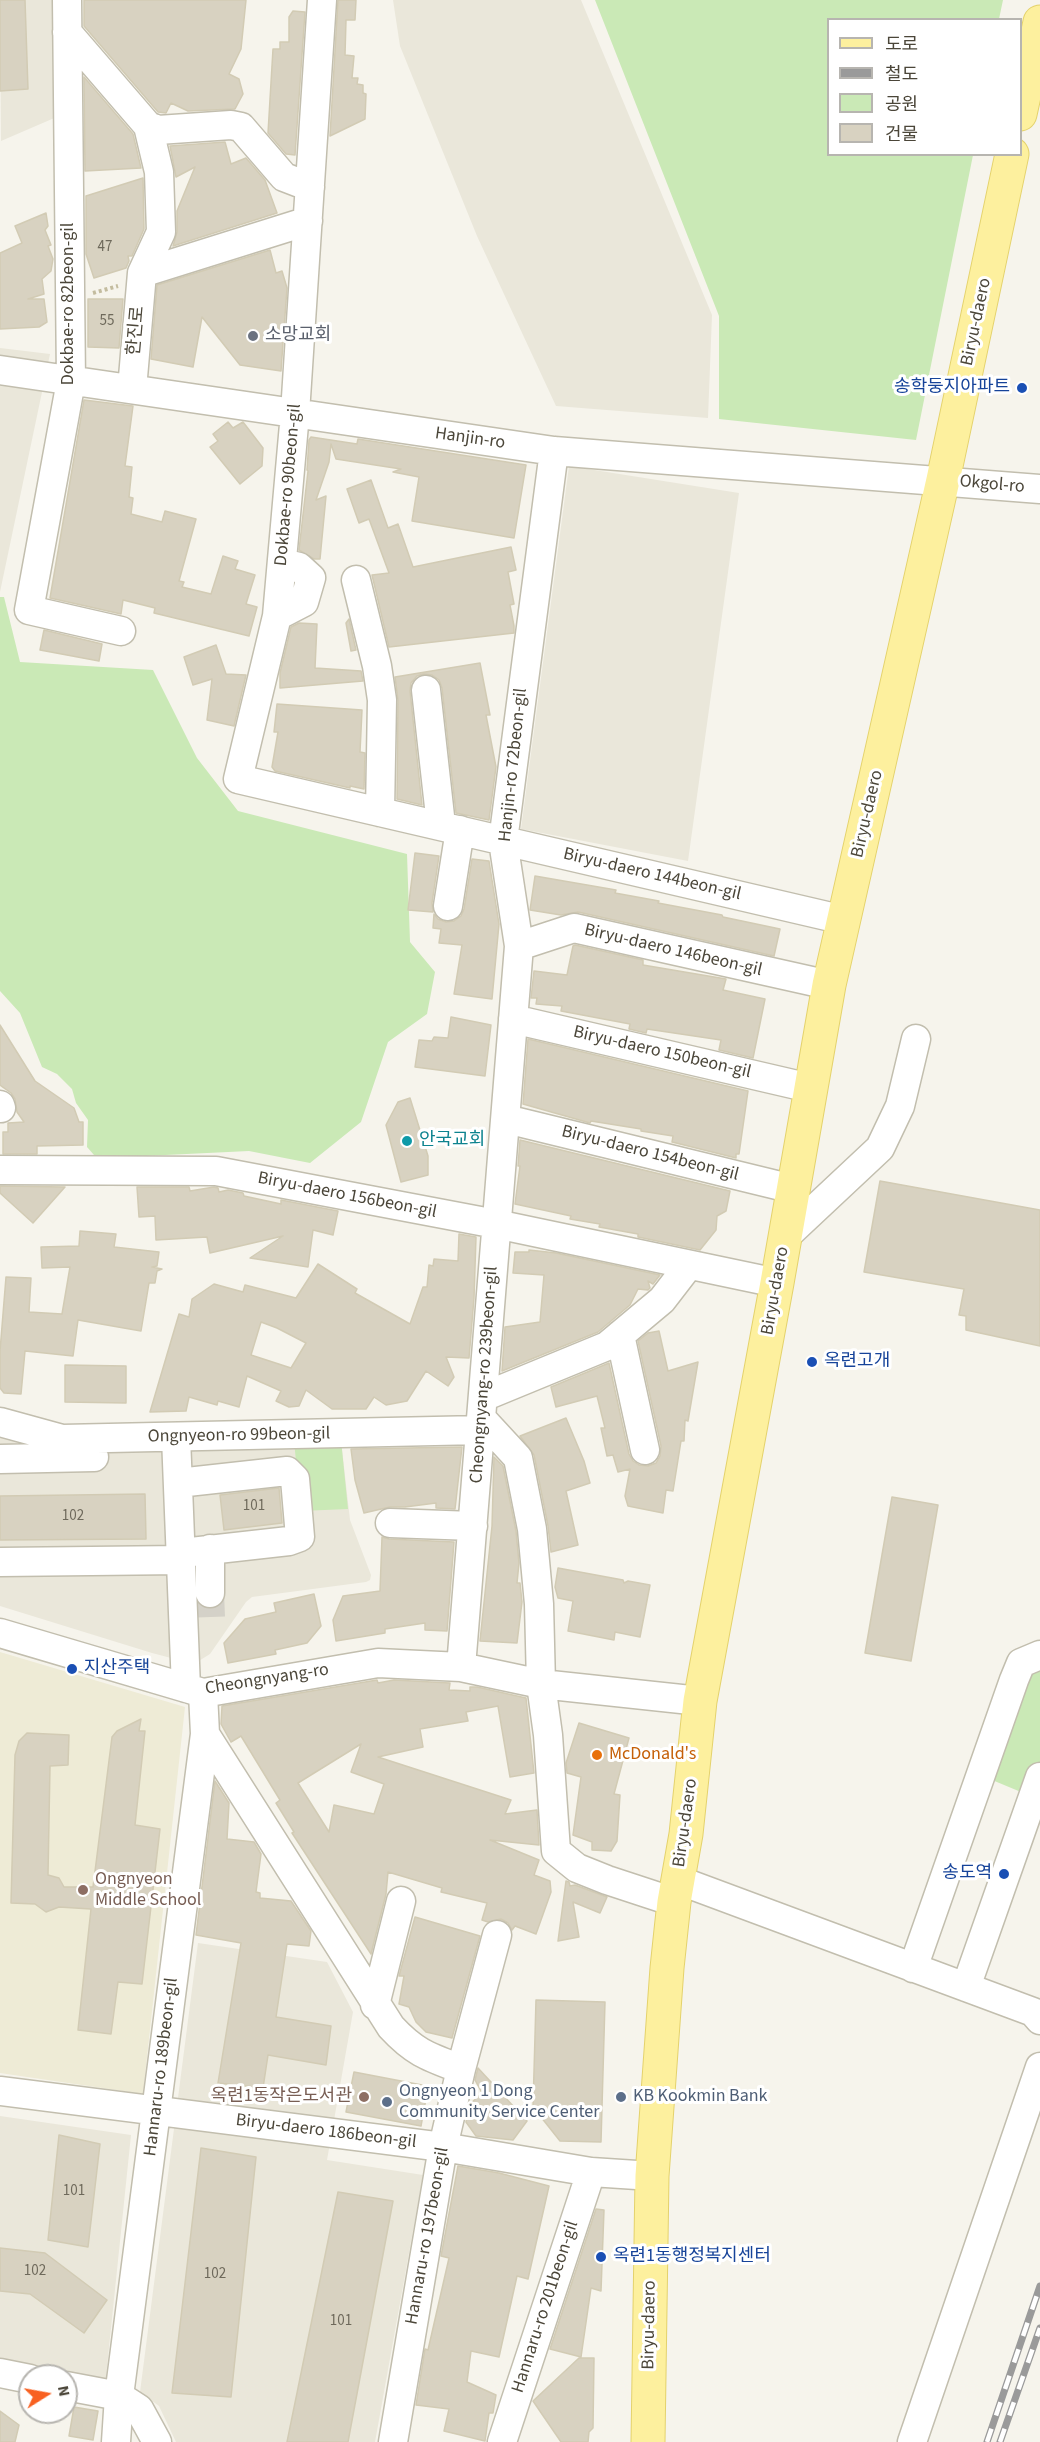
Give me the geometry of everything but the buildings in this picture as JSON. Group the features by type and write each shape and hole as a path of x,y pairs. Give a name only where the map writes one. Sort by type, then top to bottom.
{"main road":[{"path":"1022,105 1040,22"},
{"name":"Biryu-daero","path":"648,2442 652,2176 667,1968 676,1891 686,1834 700,1701 829,985 943,480 1012,156"}],"street":[{"name":"Dokbae-ro 82beon-gil","path":"67,0 71,381 29,610 121,631"},
{"name":"Dokbae-ro 90beon-gil","path":"238,779 277,616 295,413 322,0"},
{"path":"67,32 148,126 158,130 231,125 241,127 284,177 310,187"},
{"name":"한진로","path":"132,389 142,273 160,232 159,172 148,126"},
{"path":"142,273 308,220"},
{"name":"Hanjin-ro","path":"0,370 554,451 943,480"},
{"name":"Hanjin-ro 72beon-gil","path":"496,1224 519,946 503,841 554,451"},
{"name":"Okgol-ro","path":"943,480 1040,489"},
{"path":"356,580 377,666 382,700 380,812"},
{"path":"426,690 450,828 448,906"},
{"name":"Biryu-daero 144beon-gil","path":"238,779 844,920"},
{"name":"Biryu-daero 146beon-gil","path":"519,946 573,928 829,985"},
{"name":"Biryu-daero 150beon-gil","path":"513,1019 810,1088"},
{"path":"785,1237 880,1148 900,1106 915,1039"},
{"name":"Biryu-daero 154beon-gil","path":"506,1119 793,1189"},
{"name":"Biryu-daero 156beon-gil","path":"0,1170 216,1171 496,1224 777,1283"},
{"name":"Cheongnyang-ro 239beon-gil","path":"461,1666 496,1224"},
{"path":"645,1449 620,1335 662,1300 689,1265"},
{"name":"Cheongnyang-ro 239beon-gil","path":"483,1410 607,1346 620,1335"},
{"path":"483,1410 518,1458 531,1529 539,1604 541,1684 548,1735 556,1851 577,1868 607,1880 676,1891 913,1968 1033,2012 1040,2020"},
{"name":"Ongnyeon-ro 99beon-gil","path":"0,1422 62,1439 177,1459 483,1410"},
{"path":"0,1459 177,1459 286,1471 295,1479 300,1537 289,1541 210,1549 182,1556 0,1562"},
{"name":"Hannaru-ro 189beon-gil","path":"116,2442 119,2396 205,1734 194,1690 182,1556 177,1459"},
{"path":"390,1523 473,1526"},
{"path":"210,1549 210,1593"},
{"name":"Cheongnyang-ro","path":"0,1633 194,1690 378,1663 461,1666 541,1684 700,1701"},
{"path":"913,1968 1014,1680 1021,1663 1040,1655"},
{"path":"205,1734 375,2005 406,2043 422,2055 461,2069"},
{"path":"966,1987 1040,1777"},
{"path":"375,2005 401,1901"},
{"name":"Hannaru-ro 197beon-gil","path":"393,2442 443,2147 461,2069 497,1935"},
{"path":"912,2442 1040,2067"},
{"name":"Biryu-daero 186beon-gil","path":"0,2091 443,2147 591,2172 652,2176"},
{"name":"Hannaru-ro 201beon-gil","path":"502,2442 591,2172"},
{"path":"0,2373 18,2377"},
{"path":"78,2388 119,2396 139,2409 158,2442"}],"path":[{"path":"70,301 120,285 142,273"}],"shaded area":[{"path":"0,0 58,0 59,116 1,141"},
{"path":"393,0 581,0 712,315 708,418 556,406 477,236 400,46"},
{"path":"0,348 50,354 0,592"},
{"path":"569,466 739,493 688,861 521,829"},
{"path":"0,1431 341,1440 350,1520 371,1575 370,1580 252,1597 246,1602 210,1654 194,1664 0,1606"},
{"name":"Ongnyeon Middle School","path":"0,1652 185,1707 143,2094 0,2073"},
{"path":"198,1943 327,1962 353,2012 327,2160 423,2175 375,2442 176,2442 159,2406 140,2392"},
{"path":"0,2116 131,2135 105,2386 78,2379 78,2364 18,2364 18,2368 0,2365"}],"green space":[{"path":"595,0 1003,0 999,18 827,18 827,156 973,156 916,440 719,419 719,316"},
{"path":"0,597 4,597 20,662 153,670 197,758 238,811 407,854 410,942 435,972 427,1014 388,1042 361,1122 310,1163 249,1151 103,1158 94,1155 87,1147 88,1120 76,1103 72,1089 57,1074 42,1067 20,1013 0,991"},
{"path":"341,1440 348,1509 301,1511 294,1441"},
{"path":"1040,1655 1040,1777 1033,1797 980,1775"}],"tunnel":[{"path":"210,1593 211,1617"}],"railway":[{"path":"987,2442 1040,2286"},
{"path":"1000,2442 1040,2328"}],"place":[{"name":"소망교회","path":"253,336"},
{"name":"송학둥지아파트","path":"1022,388"},
{"name":"안국교회","path":"407,1141"},
{"name":"옥련고개","path":"812,1362"},
{"name":"지산주택","path":"72,1669"},
{"name":"McDonald's","path":"597,1755"},
{"name":"송도역","path":"1004,1874"},
{"name":"Ongnyeon Middle School","path":"83,1890"},
{"name":"옥련1동작은도서관","path":"364,2097"},
{"name":"KB Kookmin Bank","path":"621,2097"},
{"name":"Ongnyeon 1 Dong Community Service Center","path":"387,2102"},
{"name":"옥련1동행정복지센터","path":"601,2257"}]}
